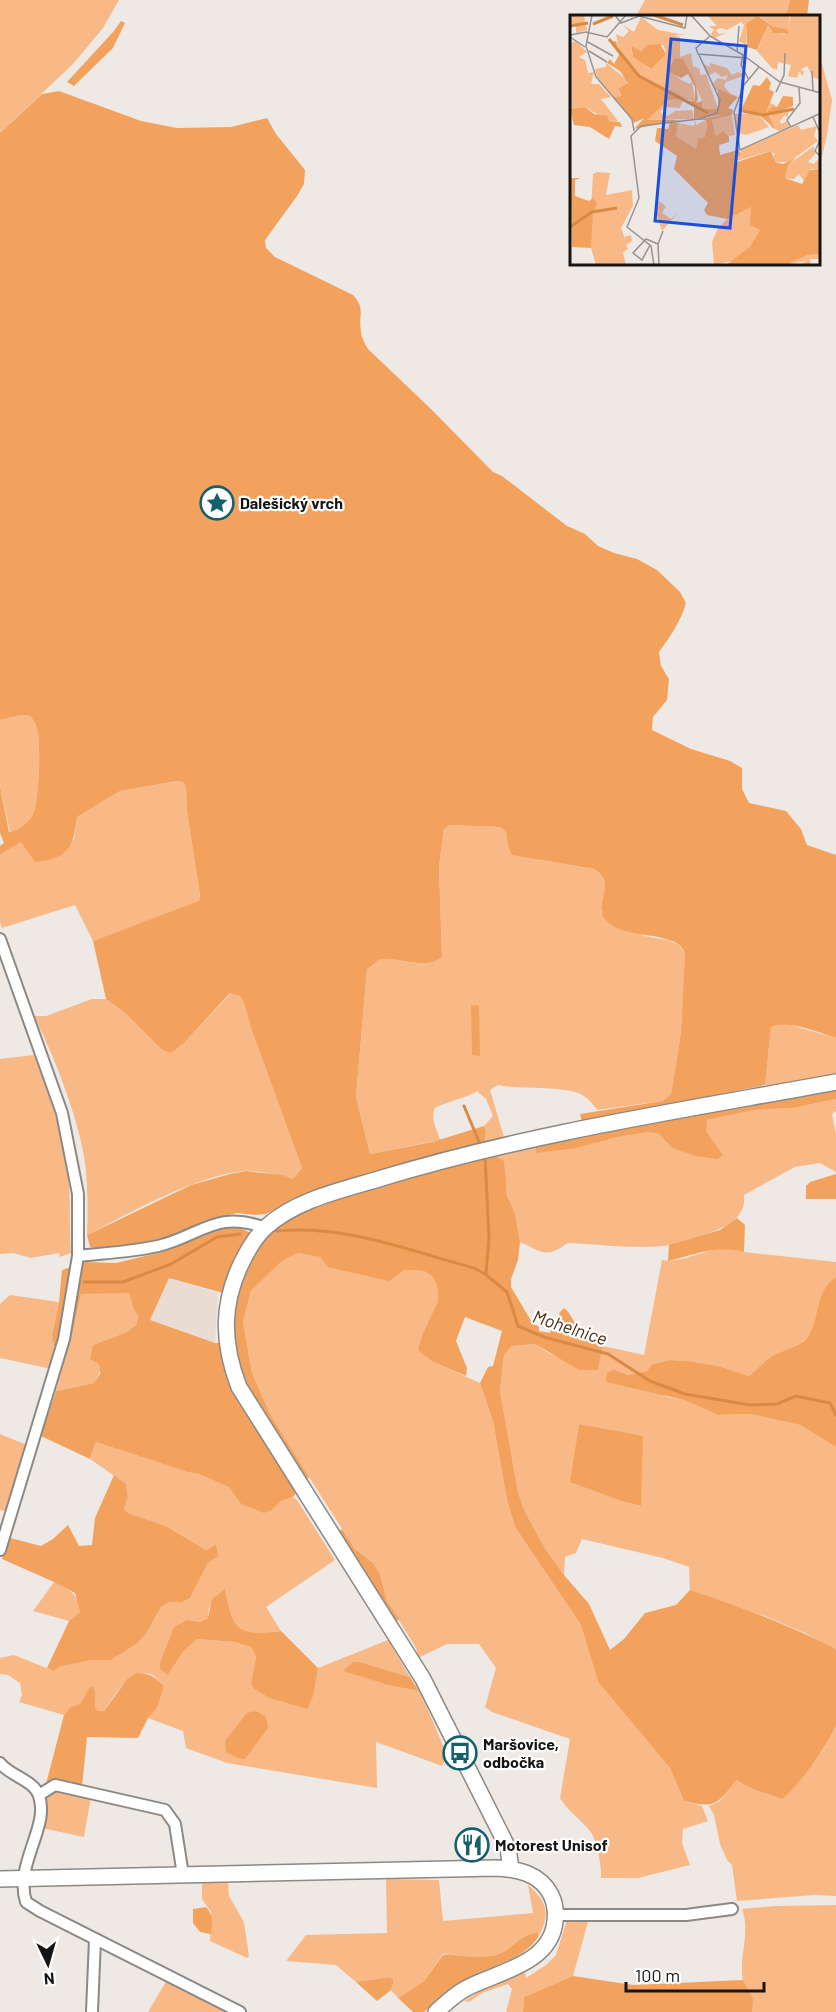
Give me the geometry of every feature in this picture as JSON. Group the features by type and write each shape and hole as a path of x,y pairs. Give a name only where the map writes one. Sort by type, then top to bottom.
{"street":[{"path":"0,939 62,1113 78,1194 78,1256 64,1339 0,1550"},
{"path":"511,1869 508,1848 423,1679 239,1388 228,1350 226,1326 228,1303 235,1275 252,1242 265,1228 283,1213 323,1196 446,1159 573,1130 836,1082"},
{"path":"78,1256 124,1252 161,1245 219,1222 250,1222 265,1228"},
{"path":"0,1763 6,1771 29,1784 39,1795 41,1807 39,1824 24,1868 26,1902 232,2010"},
{"path":"39,1795 56,1785 165,1810 175,1824 183,1875"},
{"path":"0,1879 511,1869 525,1872 543,1884 550,1893 556,1909 555,1927 536,1955 466,1988 436,2012"},
{"path":"556,1915 686,1915 732,1909"},
{"path":"92,2012 95,1939"}],"shaded area":[{"path":"0,0 119,0 103,28 73,64 0,133"},
{"path":"645,0 790,0 786,15 637,15"},
{"path":"790,0 809,0 807,15 786,15"},
{"path":"121,21 125,23 113,48 74,86 67,82 113,32"},
{"path":"821,61 832,100 821,161"},
{"path":"59,91 141,121 177,128 231,127 267,118 276,134 305,170 304,184 265,240 266,248 275,257 353,295 359,304 361,334 368,349 493,472 502,476 567,526 585,534 598,546 637,559 657,570 680,592 686,603 684,610 675,629 659,652 661,666 669,679 667,700 653,717 652,730 691,749 730,761 742,768 742,789 749,803 786,811 801,829 807,845 836,855 836,1038 794,1026 771,1027 765,1085 582,1122 580,1114 662,1101 671,1094 681,1033 685,953 672,941 630,932 611,925 602,913 604,880 594,869 512,855 508,847 506,832 500,827 450,825 444,829 439,866 442,957 428,963 379,960 367,969 356,1097 370,1154 432,1142 484,1126 485,1144 315,1191 266,1214 237,1213 215,1218 166,1237 114,1250 90,1247 87,1235 191,1185 246,1171 282,1175 293,1179 302,1168 240,996 230,993 185,1042 171,1053 161,1049 125,1013 106,999 93,941 199,901 187,812 186,787 183,782 177,781 120,791 77,817 71,844 67,850 55,858 35,862 21,842 0,855 0,846 4,843 0,833 0,786 9,832 25,824 34,812 38,791 39,756 37,728 30,716 21,715 0,720 0,133 42,94"},
{"path":"21,715 30,716 37,728 39,758 37,796 36,806 30,819 21,828 10,832 0,786 0,720"},
{"path":"177,781 183,782 186,787 187,812 200,895 199,902 93,941 75,905 2,928 0,922 0,855 21,842 74,840 77,817 120,791"},
{"path":"450,825 500,827 506,832 508,847 541,860 594,869 603,878 605,888 601,912 644,936 668,940 679,945 685,953 685,961 681,1033 671,1094 662,1101 598,1110 586,1098 567,1090 498,1085 490,1090 504,1137 485,1144 484,1126 493,1116 486,1099 477,1091 435,1108 434,1120 440,1140 370,1154 356,1097 367,969 379,960 428,963 442,957 439,866 444,829"},
{"path":"231,993 240,996 244,1003 302,1168 293,1179 268,1173 243,1171 204,1180 163,1197 87,1235 86,1176 76,1121 64,1084 34,1016 46,1016 92,999 106,999 125,1013 161,1049 185,1042"},
{"path":"471,1005 479,1006 480,1056 472,1055"},
{"path":"787,1024 836,1038 836,1074 780,1085 765,1085 771,1026"},
{"path":"34,1055 55,1114 66,1159 71,1253 60,1257 59,1253 31,1258 13,1253 0,1254 0,1059"},
{"path":"836,1089 836,1099 793,1108 754,1110 707,1120 706,1131 723,1155 718,1159 696,1156 672,1148 659,1134 649,1132 618,1137 577,1148 536,1153 536,1145"},
{"path":"836,1099 836,1111 832,1114 836,1134 836,1172 820,1163 795,1167 744,1195 741,1212 730,1224 670,1245 632,1247 568,1243 554,1251 544,1252 520,1242 507,1192 504,1161 493,1154 536,1145 577,1148 618,1137 649,1132 659,1134 672,1148 723,1155 705,1131 706,1120 754,1110 793,1108"},
{"path":"493,1154 504,1161 507,1194 515,1215 520,1242 511,1287 533,1324 539,1326 539,1331 550,1333 564,1308 581,1330 603,1346 598,1370 579,1370 535,1344 512,1346 504,1355 500,1391 518,1492 524,1510 546,1550 589,1604 610,1650 624,1639 645,1613 676,1605 690,1590 780,1623 836,1650 836,1726 812,1765 782,1799 753,1789 737,1780 725,1795 710,1804 684,1801 670,1768 598,1682 581,1625 515,1527 507,1500 493,1421 480,1383 488,1367 493,1366 502,1331 465,1317 456,1341 467,1368 466,1376 433,1362 418,1350 438,1301 437,1285 432,1276 424,1271 404,1270 389,1281 328,1267 320,1257 298,1253 282,1261 251,1291 243,1322 252,1373 270,1414 309,1477 293,1497 281,1501 272,1510 264,1513 241,1504 229,1487 199,1474 96,1442 90,1459 41,1436 56,1391 94,1383 100,1374 99,1364 90,1359 93,1345 127,1332 136,1325 138,1315 133,1308 129,1293 81,1294 69,1347 54,1346 52,1334 59,1302 62,1270 85,1262 116,1263 162,1252 210,1229 236,1227 247,1231 261,1242 281,1220 310,1207 464,1160","holes":["169,1278 234,1296 232,1343 215,1343 150,1320"]},
{"path":"836,1174 836,1199 806,1199 806,1186 810,1182"},
{"path":"737,1218 745,1225 744,1252 715,1250 668,1261 669,1245 720,1230"},
{"path":"716,1249 733,1249 836,1262 836,1277 829,1283 821,1298 807,1338 800,1344 770,1357 749,1376 719,1366 670,1360 652,1364 647,1371 627,1375 667,1397 684,1400 718,1415 750,1414 800,1425 836,1447 836,1650 805,1633 765,1616 690,1590 689,1567 663,1558 582,1539 576,1553 565,1557 564,1575 546,1550 524,1510 518,1492 500,1391 504,1355 512,1346 535,1344 550,1354 598,1370 603,1346 644,1355 662,1260 682,1259","holes":["579,1424 599,1428 640,1506 571,1482"]},
{"path":"298,1253 404,1270 424,1271 432,1276 437,1285 438,1301 423,1333 433,1362 480,1383 493,1421 507,1500 515,1527 581,1625 598,1682 670,1768 684,1801 702,1806 708,1821 683,1829 682,1843 690,1865 638,1878 601,1878 599,1854 593,1835 560,1798 570,1739 492,1712 485,1707 496,1668 479,1644 447,1644 418,1658 416,1648 387,1601 380,1574 373,1563 355,1549 309,1477 270,1414 252,1373 243,1322 251,1291 282,1261"},
{"path":"836,1277 836,1447 800,1425 750,1414 718,1415 684,1400 606,1382 607,1373 614,1370 627,1375 647,1371 652,1364 670,1360 719,1366 749,1376 770,1357 800,1344 807,1338 824,1290"},
{"path":"169,1278 218,1293 215,1343 150,1320"},
{"path":"129,1293 133,1308 138,1314 136,1325 127,1332 93,1345 99,1369 94,1383 56,1391 81,1294"},
{"path":"10,1295 59,1302 52,1333 54,1346 52,1369 0,1358 0,1304"},
{"path":"579,1424 643,1436 641,1506 570,1482"},
{"path":"0,1434 27,1445 5,1511 0,1510"},
{"path":"96,1442 199,1474 230,1487 241,1504 272,1510 281,1501 293,1497 335,1560 266,1607 281,1631 255,1633 240,1628 231,1615 225,1590 209,1608 208,1618 200,1622 188,1620 168,1675 183,1652 196,1639 234,1642 251,1647 256,1657 251,1683 314,1695 318,1668 388,1640 410,1677 360,1662 392,1686 419,1691 447,1757 442,1766 376,1742 377,1788 227,1763 186,1748 183,1731 148,1718 157,1708 164,1686 154,1676 146,1673 138,1674 125,1683 104,1711 94,1708 95,1690 80,1704 70,1707 64,1715 19,1702 22,1695 20,1683 8,1675 0,1674 0,1658 14,1655 54,1671 59,1667 92,1660 111,1660 146,1634 161,1607 170,1602 181,1603 190,1598 208,1563 206,1550 166,1526 128,1513 124,1509 128,1497 126,1484 90,1459"},
{"path":"114,1475 126,1484 128,1497 124,1509 128,1513 166,1526 206,1550 216,1545 218,1556 208,1563 190,1598 181,1603 170,1602 161,1607 146,1634 136,1644 111,1660 92,1660 59,1667 54,1671 47,1668 69,1621 80,1612 75,1593 2,1559 10,1538 41,1546 53,1539 68,1525 79,1546 92,1545 95,1518"},
{"path":"342,1529 355,1549 373,1563 380,1574 387,1601 399,1619 395,1624 337,1533"},
{"path":"54,1582 69,1590 77,1600 80,1612 69,1621 33,1611"},
{"path":"225,1589 231,1614 240,1628 255,1633 281,1631 318,1668 314,1694 307,1709 270,1698 254,1689 251,1683 256,1657 251,1647 234,1642 197,1639 183,1652 168,1675 160,1669 160,1663 174,1627 188,1620 200,1622 208,1618 212,1599"},
{"path":"353,1662 410,1677 419,1691 392,1686 343,1671"},
{"path":"137,1673 152,1676 164,1686 157,1708 148,1718 138,1738 87,1737 82,1787 46,1784 64,1715 70,1707 80,1704 92,1687 95,1689 95,1708 98,1711 104,1711 128,1678"},
{"path":"256,1711 266,1717 268,1728 245,1759 226,1752 225,1741 247,1713"},
{"path":"836,1726 836,1896 814,1895 737,1901 732,1865 727,1860 720,1844 714,1815 709,1806 720,1801 737,1780 753,1789 782,1799 812,1765"},
{"path":"56,1789 91,1797 84,1837 42,1828 44,1797"},
{"path":"386,1879 439,1880 443,1921 533,1913 528,1885 543,1903 546,1915 543,1928 539,1936 537,1932 530,1934 496,1955 475,1957 443,1954 424,1981 398,1998 391,1990 394,1980 390,1977 356,1982 336,1965 286,1961 306,1935 387,1933"},
{"path":"202,1880 228,1880 229,1896 244,1922 249,1956 247,1958 210,1941 211,1912 202,1899"},
{"path":"836,1905 836,2012 752,2012 752,2001 743,1981 742,1972 745,1927 742,1909"},
{"path":"206,1907 211,1917 211,1934 200,1932 193,1923 193,1909"},
{"path":"587,1919 573,1976 524,1997 523,2012 506,2012 512,1989 508,1984 482,1993 469,2002 464,2001 483,1989 525,1971 526,1978 546,1965 556,1955 567,1920"},
{"path":"537,1932 539,1936 533,1944 518,1956 467,1979 424,2012 413,2012 398,1998 424,1981 443,1955 475,1957 496,1955 524,1937"},
{"path":"573,1976 633,1985 743,1980 753,1999 752,2012 523,2012 524,1997"},
{"path":"390,1977 394,1980 391,1990 377,2001 356,1982"},
{"path":"167,1980 221,2007 223,2012 148,2012"}],"waterway":[{"path":"464,1106 480,1144"},
{"path":"485,1157 489,1239 486,1273"},
{"name":"Mohelnice","path":"277,1231 327,1231 352,1235 474,1268 507,1292 518,1326 544,1337 608,1354 650,1381 685,1394 750,1405 777,1404 796,1396 830,1403 836,1415"},
{"name":"Mohelnice","path":"84,1282 123,1282 171,1264 217,1237 240,1234"}],"place":[{"name":"Dalešický vrch","path":"217,503"},
{"name":"Maršovice, odbočka","path":"460,1753"},
{"name":"Motorest Unisof","path":"472,1845"}]}
